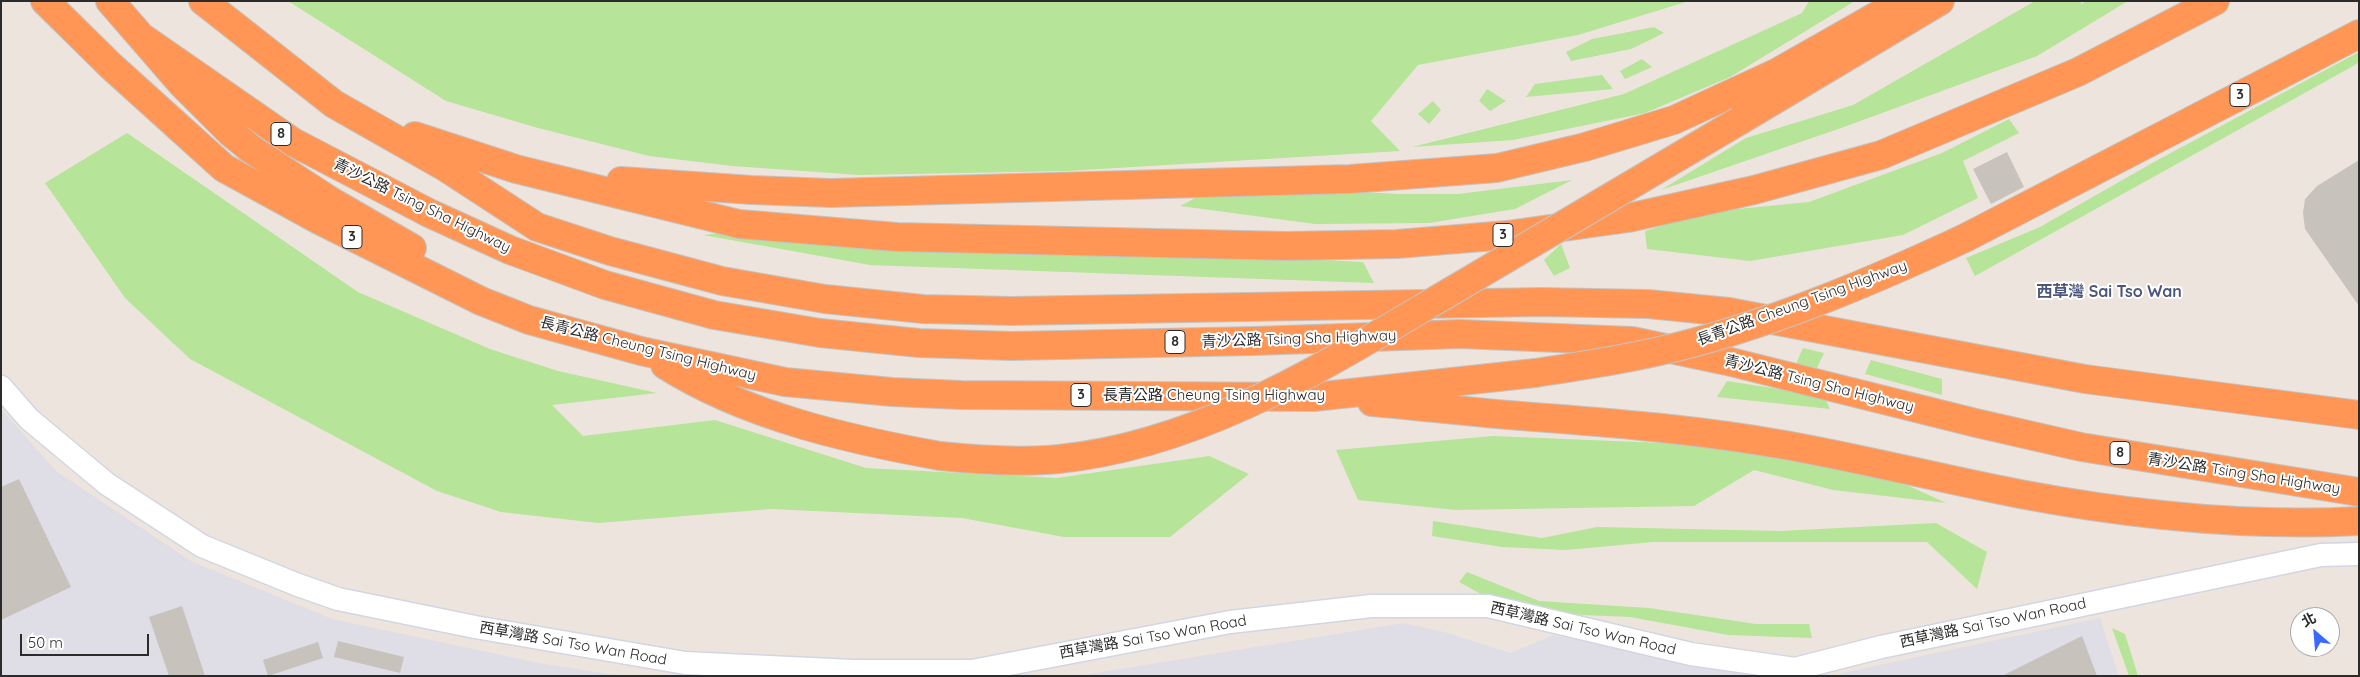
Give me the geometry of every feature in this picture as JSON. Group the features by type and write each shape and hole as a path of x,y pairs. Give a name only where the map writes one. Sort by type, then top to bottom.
{"highway":[{"name":"長青公路 Cheung Tsing Highway","path":"44,1 117,72 224,168 345,233 481,301 529,320 642,351 785,382 892,392 961,395 1314,397 1586,366 1692,344 1848,289 1901,268 1965,238 2359,34"},
{"name":"8","path":"110,1 143,38"},
{"name":"3","path":"203,1 334,104 368,122 544,176 739,224 897,237 1286,246 1397,244 1507,235 1628,218 1754,190 1881,155 2078,72 2215,1"},
{"path":"544,176 752,190 831,193 1341,180 1497,168 1585,147 1674,120 1778,72 1903,1"},
{"path":"642,351 690,381 777,416 869,442 970,459 1029,461 1091,455 1148,441 1188,428 1252,402 1367,341 1940,1"},
{"path":"143,38 182,84 230,132 251,149 329,200 409,246 481,301"},
{"name":"青沙公路 Tsing Sha Highway","path":"143,38 293,142 430,213 510,250 605,285 714,315 820,333 919,343 993,345 1254,341 1460,334 1632,342 1727,360 1932,412 2091,448 2359,492"},
{"name":"青沙公路 Tsing Sha Highway","path":"368,122 445,167 537,226 610,251 722,281 825,299 913,308 1011,311 1541,302 1648,304 1728,312 2085,379 2359,415"},
{"path":"1314,397 1635,424 1729,436 1835,454 2023,494 2114,509 2260,522 2359,521"}],"street":[{"name":"西草灣路 Sai Tso Wan Road","path":"1,387 29,419 107,484 202,546 281,578 338,599 475,627 685,663 853,671 972,671 1230,622 1371,606 1488,606 1691,654 1795,670 1881,648 2119,596 2321,555 2359,554"}],"shaded area":[{"path":"1,409 56,471 191,561 332,619 544,664 623,676 1,676"},
{"path":"2100,618 2119,676 1838,676 1842,673"},
{"path":"1404,623 1444,632 1511,653 1553,635 1752,676 1077,676"}],"green space":[{"path":"288,1 1689,1 1578,35 1418,65 1371,121 1400,151 1066,171 859,175 732,166 649,156 538,128 446,101"},
{"path":"1809,1 1855,1 1730,77 1645,113 1513,140 1412,147 1624,94 1802,13"},
{"path":"2035,1 2081,1 2081,4 2087,1 2128,1 2037,56 1844,127 1661,190 1746,138 1853,105"},
{"path":"1654,27 1664,33 1631,49 1571,61 1566,52 1592,39"},
{"path":"2359,52 2359,62 2355,65 1975,276 1966,258 2040,227 2154,162"},
{"path":"1642,59 1652,67 1625,79 1620,71"},
{"path":"1602,75 1613,89 1526,97 1535,84"},
{"path":"1487,89 1506,101 1490,111 1479,101"},
{"path":"1433,101 1441,110 1429,124 1418,114"},
{"path":"2009,119 2019,133 1963,161 1978,198 1903,235 1750,261 1647,249 1645,231 1707,212 1809,202 1942,153"},
{"path":"127,133 358,292 490,349 558,371 657,393 552,405 583,436 715,420 866,468 1057,478 1209,456 1249,474 1170,537 1064,537 962,518 771,509 598,523 501,512 437,491 190,359 125,298 45,183"},
{"path":"1572,180 1515,209 1429,223 1315,224 1180,206 1199,196 1328,190 1398,194 1458,194"},
{"path":"751,230 1363,262 1374,283 870,265 703,235"},
{"path":"1561,244 1570,268 1554,276 1544,260"},
{"path":"1803,348 1824,353 1817,368 1796,364"},
{"path":"1871,360 1942,379 1942,395 1865,374"},
{"path":"1727,381 1824,396 1830,409 1717,397"},
{"path":"1493,436 1736,446 1866,466 1946,503 1833,490 1754,470 1694,506 1456,510 1358,500 1336,450"},
{"path":"1433,521 1542,538 1597,527 1780,531 1936,523 1987,552 1977,589 1927,542 1653,542 1566,550 1502,547 1432,536"},
{"path":"1467,572 1539,601 1649,608 1756,624 1809,624 1812,638 1728,635 1630,617 1514,612 1459,582"},
{"path":"2112,628 2125,634 2138,676 2129,676"}],"building":[{"path":"2007,152 2024,187 1991,204 1973,169"},
{"path":"2359,160 2359,306 2305,229 2303,213 2305,199 2317,186"},
{"path":"19,479 71,587 1,620 1,487"},
{"path":"182,606 205,676 169,676 149,617"},
{"path":"2082,636 2097,676 2002,676"},
{"path":"338,641 404,657 400,673 334,657"},
{"path":"318,642 323,658 268,676 263,660"}],"district":[{"name":"西草灣 Sai Tso Wan","path":"2109,292"}]}
